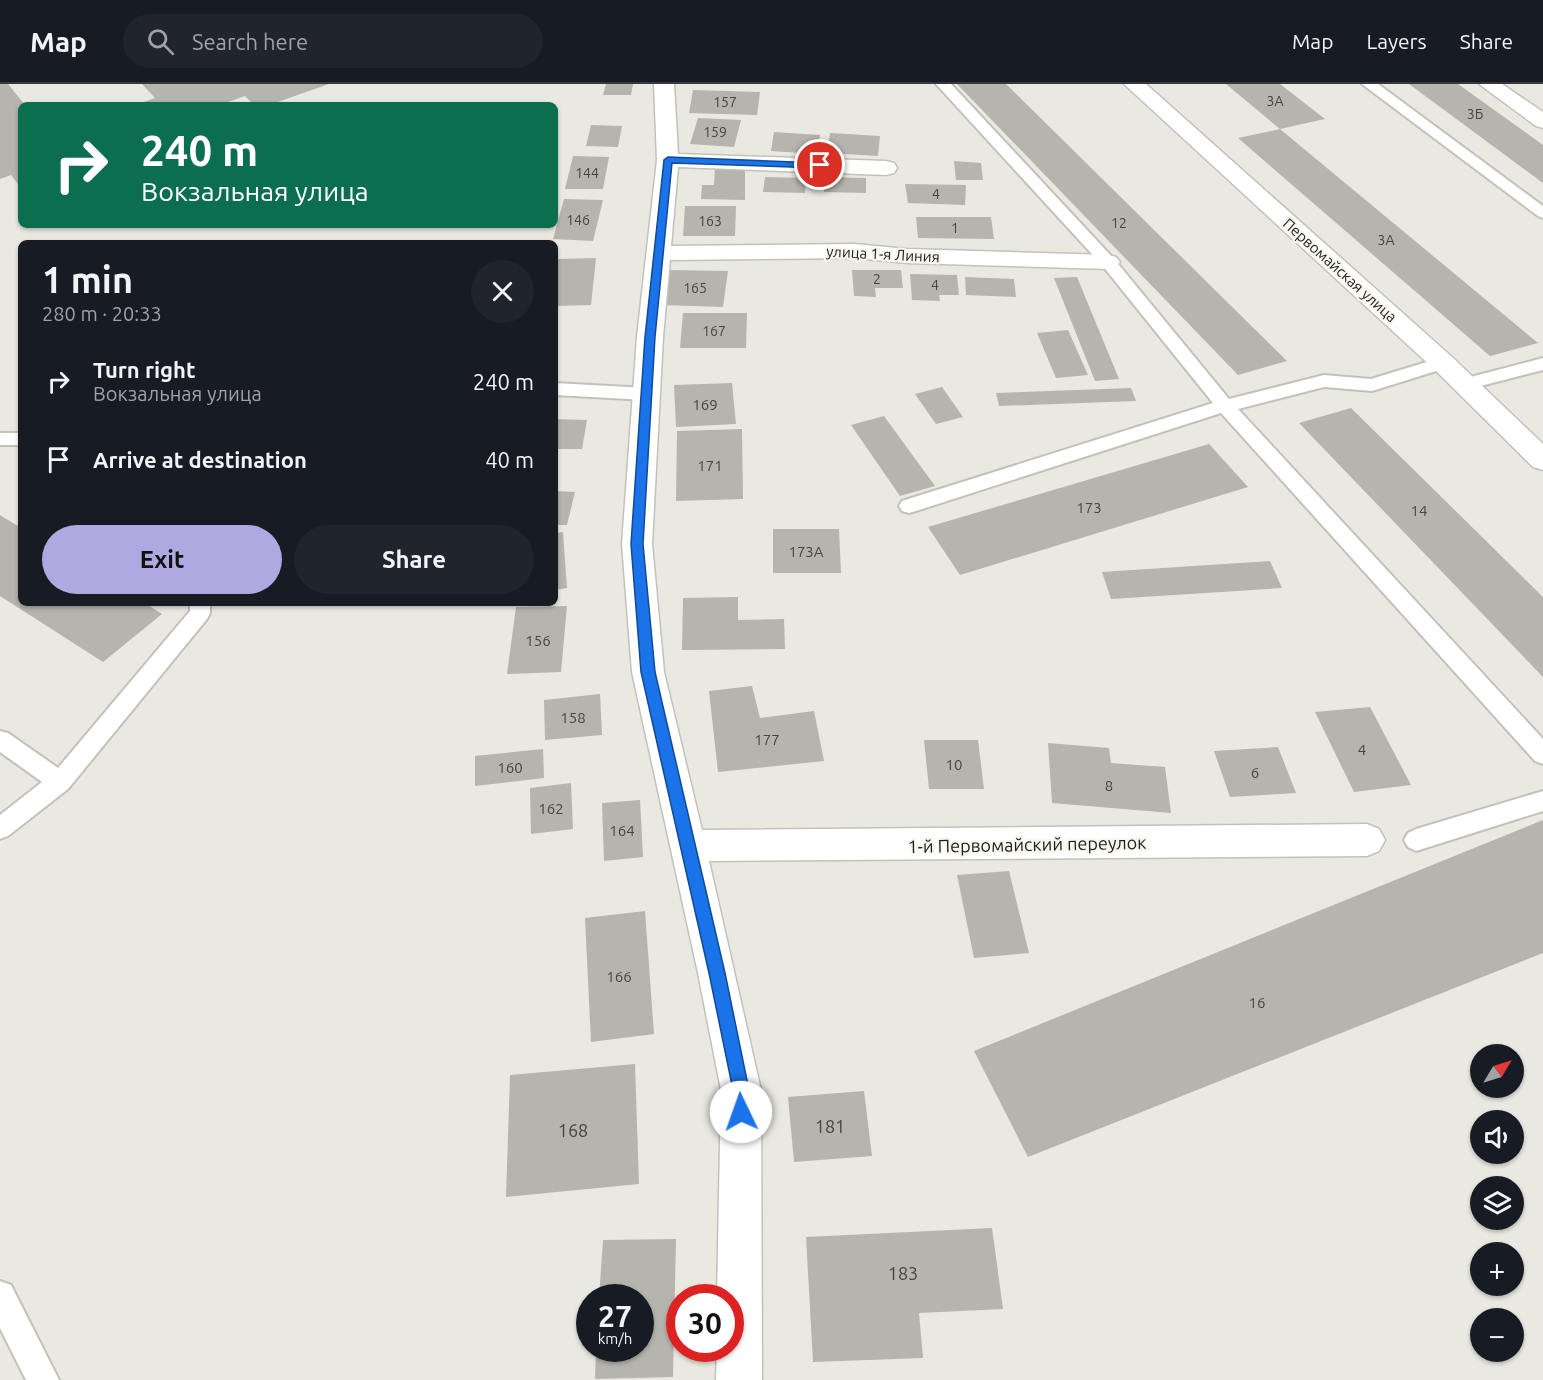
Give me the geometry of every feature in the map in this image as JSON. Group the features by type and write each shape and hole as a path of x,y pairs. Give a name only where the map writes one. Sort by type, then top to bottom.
{"street":[{"path":"664,84 668,160 646,394 637,544 647,661 741,1090 739,1380"},
{"name":"Первомайская улица","path":"1134,84 1443,363 1543,460"},
{"path":"1489,84 1543,122"},
{"path":"668,160 886,168"},
{"name":"улица 1-я Линия","path":"658,253 855,251 907,256 1108,262"},
{"name":"1-й Первомайский переулок","path":"687,846 1367,840"}],"lane":[{"path":"943,84 1108,262 1225,406 1543,754"},
{"path":"1370,84 1543,213"},
{"path":"909,506 1225,406 1324,381 1372,385 1443,363"},
{"path":"1465,384 1543,364"},
{"path":"558,389 646,394"},
{"path":"0,439 18,439"},
{"path":"0,829 60,782 200,613 200,606"},
{"path":"0,740 60,782"},
{"path":"1416,840 1543,801"},
{"path":"0,1296 43,1380"}],"building":[{"path":"0,84 8,84 23,102 18,102 18,184 11,175 0,179"},
{"path":"142,84 329,84 278,102 251,102 245,96 228,102 144,102 155,98"},
{"path":"606,84 633,84 631,95 603,95"},
{"path":"957,84 1006,84 1287,361 1238,375"},
{"path":"1226,84 1280,84 1325,119 1280,129"},
{"path":"1409,84 1458,84 1543,145 1543,183"},
{"path":"693,90 760,92 757,115 689,113"},
{"path":"698,118 741,120 734,147 690,144"},
{"path":"591,125 622,126 618,147 586,146"},
{"path":"1280,129 1538,343 1490,356 1238,138"},
{"path":"774,132 820,135 817,154 771,151"},
{"path":"830,133 880,136 878,156 827,153"},
{"path":"573,156 609,157 603,189 565,189"},
{"path":"954,161 981,163 983,180 956,180"},
{"path":"715,168 745,168 745,200 701,199 702,185 714,185"},
{"path":"765,177 806,178 805,193 763,192"},
{"path":"825,177 866,178 866,193 824,192"},
{"path":"905,184 966,185 965,205 908,203"},
{"path":"564,199 603,200 593,241 553,239 558,228"},
{"path":"685,206 736,206 735,236 683,236"},
{"path":"916,217 991,217 994,239 918,238"},
{"path":"596,258 591,305 558,306 558,259"},
{"path":"668,270 728,271 723,307 662,305"},
{"path":"852,270 901,270 903,288 875,288 876,297 854,296"},
{"path":"910,274 957,275 959,295 939,295 940,301 912,300"},
{"path":"965,277 1014,279 1016,297 966,295"},
{"path":"1077,277 1119,379 1095,381 1054,278"},
{"path":"683,313 747,313 746,348 680,348"},
{"path":"1068,330 1088,375 1056,378 1037,333"},
{"path":"732,383 736,424 676,427 674,385"},
{"path":"942,387 963,417 936,424 915,394"},
{"path":"1131,388 1136,401 999,406 996,393"},
{"path":"1351,408 1543,597 1543,677 1299,423"},
{"path":"884,416 935,486 900,496 851,425"},
{"path":"558,419 587,420 582,449 558,449"},
{"path":"742,429 743,499 676,501 677,431"},
{"path":"1209,444 1248,487 960,575 928,527"},
{"path":"558,491 575,492 567,525 558,525"},
{"path":"0,515 18,526 18,606 150,606 162,614 103,662 0,596"},
{"path":"773,529 839,529 841,573 773,573"},
{"path":"563,532 567,588 558,590 558,533"},
{"path":"1270,561 1282,588 1111,599 1102,572"},
{"path":"738,597 738,620 784,619 785,649 682,650 683,598"},
{"path":"567,606 561,672 507,674 516,607"},
{"path":"752,686 760,718 814,711 824,761 718,772 709,691"},
{"path":"600,694 602,735 545,740 544,700"},
{"path":"1370,707 1411,785 1354,792 1315,712"},
{"path":"924,740 978,740 984,789 929,789"},
{"path":"1048,743 1109,748 1111,763 1165,767 1171,813 1052,803"},
{"path":"1278,747 1296,793 1230,797 1214,751"},
{"path":"543,749 544,778 475,786 475,756"},
{"path":"571,783 573,829 531,834 530,788"},
{"path":"640,800 643,857 604,861 602,803"},
{"path":"1543,820 1543,953 1028,1157 974,1051"},
{"path":"1009,871 1029,953 974,958 957,875"},
{"path":"645,911 654,1034 591,1042 585,918"},
{"path":"635,1064 639,1184 506,1197 510,1075"},
{"path":"864,1091 872,1156 794,1162 788,1097"},
{"path":"992,1228 1003,1309 919,1313 923,1358 813,1362 806,1237"},
{"path":"676,1239 675,1284 666,1284 666,1362 673,1362 673,1377 595,1379 596,1362 654,1362 654,1284 600,1284 603,1240"}],"route":[{"path":"741,1112 741,1090 717,973 648,672 637,544 650,337 668,160 820,165"}]}
